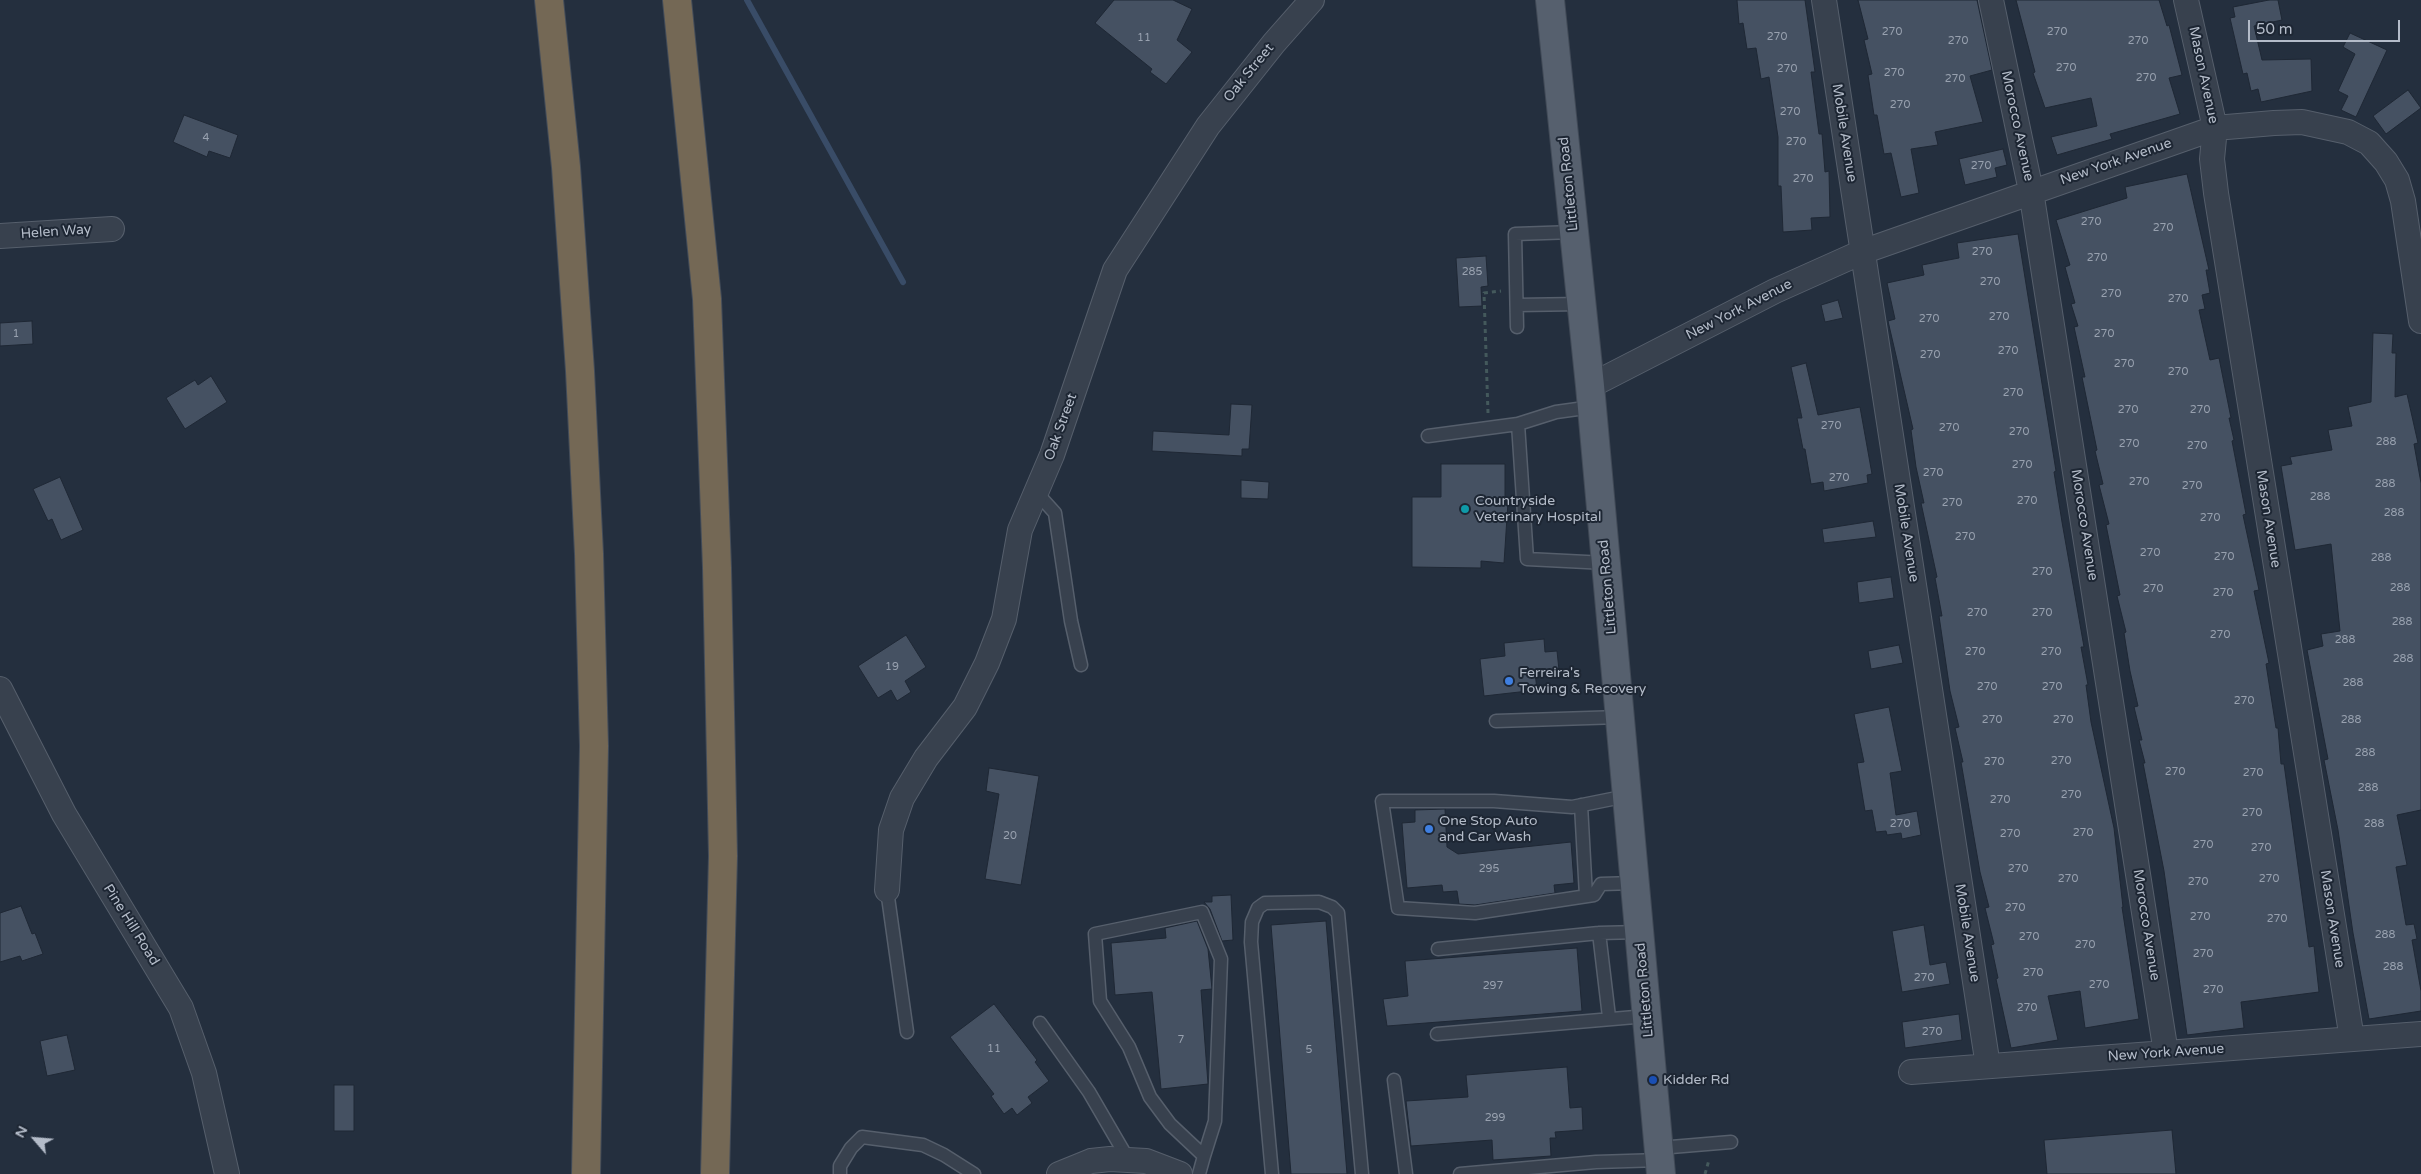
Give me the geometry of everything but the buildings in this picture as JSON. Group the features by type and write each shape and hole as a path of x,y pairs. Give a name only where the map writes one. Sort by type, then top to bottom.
{"highway":[{"path":"549,0 566,167 580,371 589,554 594,746 586,1174"},
{"path":"677,0 707,298 718,568 723,856 716,1174"}],"main road":[{"name":"Littleton Road","path":"1550,0 1591,397 1660,1161"}],"street":[{"name":"Oak Street","path":"887,890 891,830 902,798 926,758 965,706 987,663 1004,619 1020,530 1058,438 1115,270 1208,126 1274,43 1312,0"},
{"name":"Mobile Avenue","path":"1824,0 1988,1066"},
{"name":"Morocco Avenue","path":"1991,0 2031,191 2166,1053"},
{"name":"Mason Avenue","path":"2186,0 2215,128 2212,160 2216,193 2352,1039"},
{"name":"New York Avenue","path":"1591,397 1775,291 1862,252 2031,191 2215,128 2302,122 2348,132 2369,144 2386,162 2397,180 2403,201 2421,321"},
{"name":"Helen Way","path":"0,236 112,229"},
{"name":"Pine Hill Road","path":"0,689 64,814 181,1008 204,1073 227,1174"},
{"name":"New York Avenue","path":"1911,1072 2421,1034"},
{"path":"1068,1172 1092,1161 1128,1159 1155,1164 1180,1174"}],"lane":[{"path":"1517,327 1515,234 1574,232"},
{"path":"1517,305 1582,304"},
{"path":"1428,436 1518,424 1556,412 1591,397"},
{"path":"1518,424 1527,559 1606,563"},
{"path":"1036,492 1055,513 1071,621 1081,665"},
{"path":"1496,721 1620,717"},
{"path":"1627,796 1572,807 1494,800 1382,801 1398,908 1475,913 1594,895 1601,884 1636,883"},
{"path":"1581,805 1586,896"},
{"path":"887,890 907,1032"},
{"path":"1272,1174 1251,942 1252,922 1258,908 1265,903 1319,902 1332,906 1338,913 1362,1174"},
{"path":"1199,1174 1215,1121 1221,959 1202,912 1094,934 1100,1001 1129,1047 1150,1097 1170,1124 1204,1156"},
{"path":"1438,949 1599,933 1640,932"},
{"path":"1599,933 1609,1018"},
{"path":"1438,1034 1647,1016"},
{"path":"1040,1023 1089,1092 1128,1159"},
{"path":"1394,1080 1406,1174"},
{"path":"840,1174 840,1166 851,1148 862,1138 923,1145 944,1155 974,1174"},
{"path":"1460,1174 1596,1162 1660,1161 1731,1142"}],"path":[{"path":"1488,428 1484,293 1516,290"}],"waterway":[{"path":"747,0 903,282"}],"place":[{"name":"Countryside Veterinary Hospital","path":"1465,509"},
{"name":"Ferreira's Towing & Recovery","path":"1509,681"},
{"name":"One Stop Auto and Car Wash","path":"1429,829"},
{"name":"Kidder Rd","path":"1653,1080"}]}
